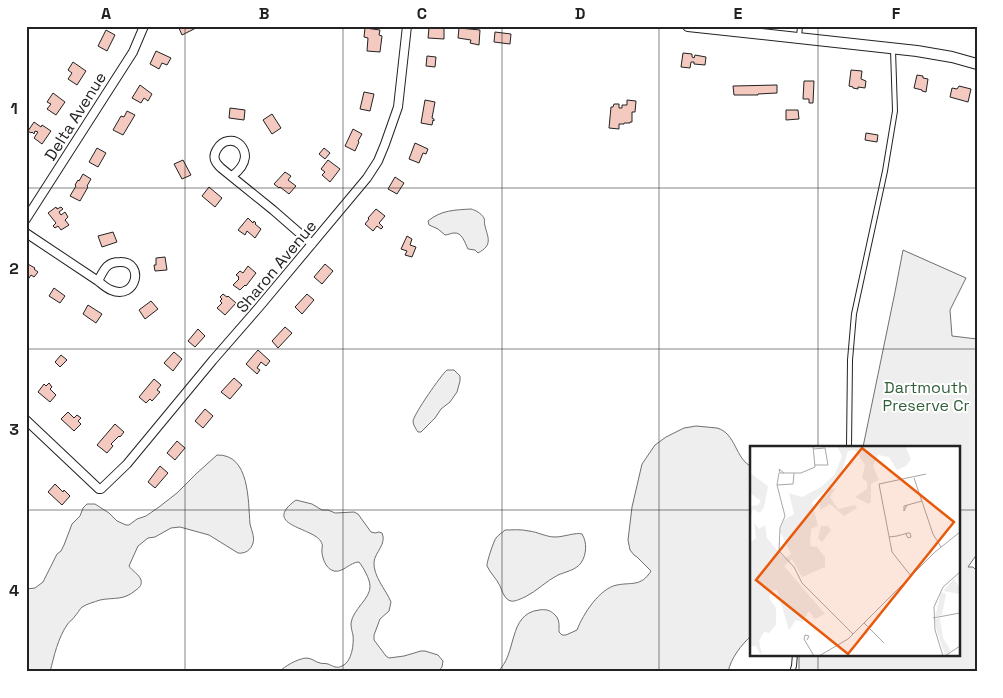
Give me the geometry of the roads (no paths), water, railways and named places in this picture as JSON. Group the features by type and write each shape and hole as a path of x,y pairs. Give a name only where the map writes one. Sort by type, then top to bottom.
{"main road":[{"path":"688,26 893,48 936,54 977,64"}],"street":[{"name":"Delta Avenue","path":"26,219 132,52 144,26"},
{"name":"Sharon Avenue","path":"26,420 99,489 127,464 212,360 260,306 367,178 385,144 398,107 407,26"},
{"path":"232,176 240,170 245,160 245,151 242,145 228,140 216,150 214,155 215,161 221,168 312,244"},
{"path":"26,233 109,289 117,292 125,292 132,287 135,279 134,269 123,261 112,262 105,268 98,281"}],"lane":[{"path":"799,37 800,26"},
{"path":"849,446 850,360 854,314 885,171 895,111 893,48"},
{"path":"792,672 795,656"}],"park label":[{"name":"Dartmouth Preserve Cr","path":"926,396"}]}
